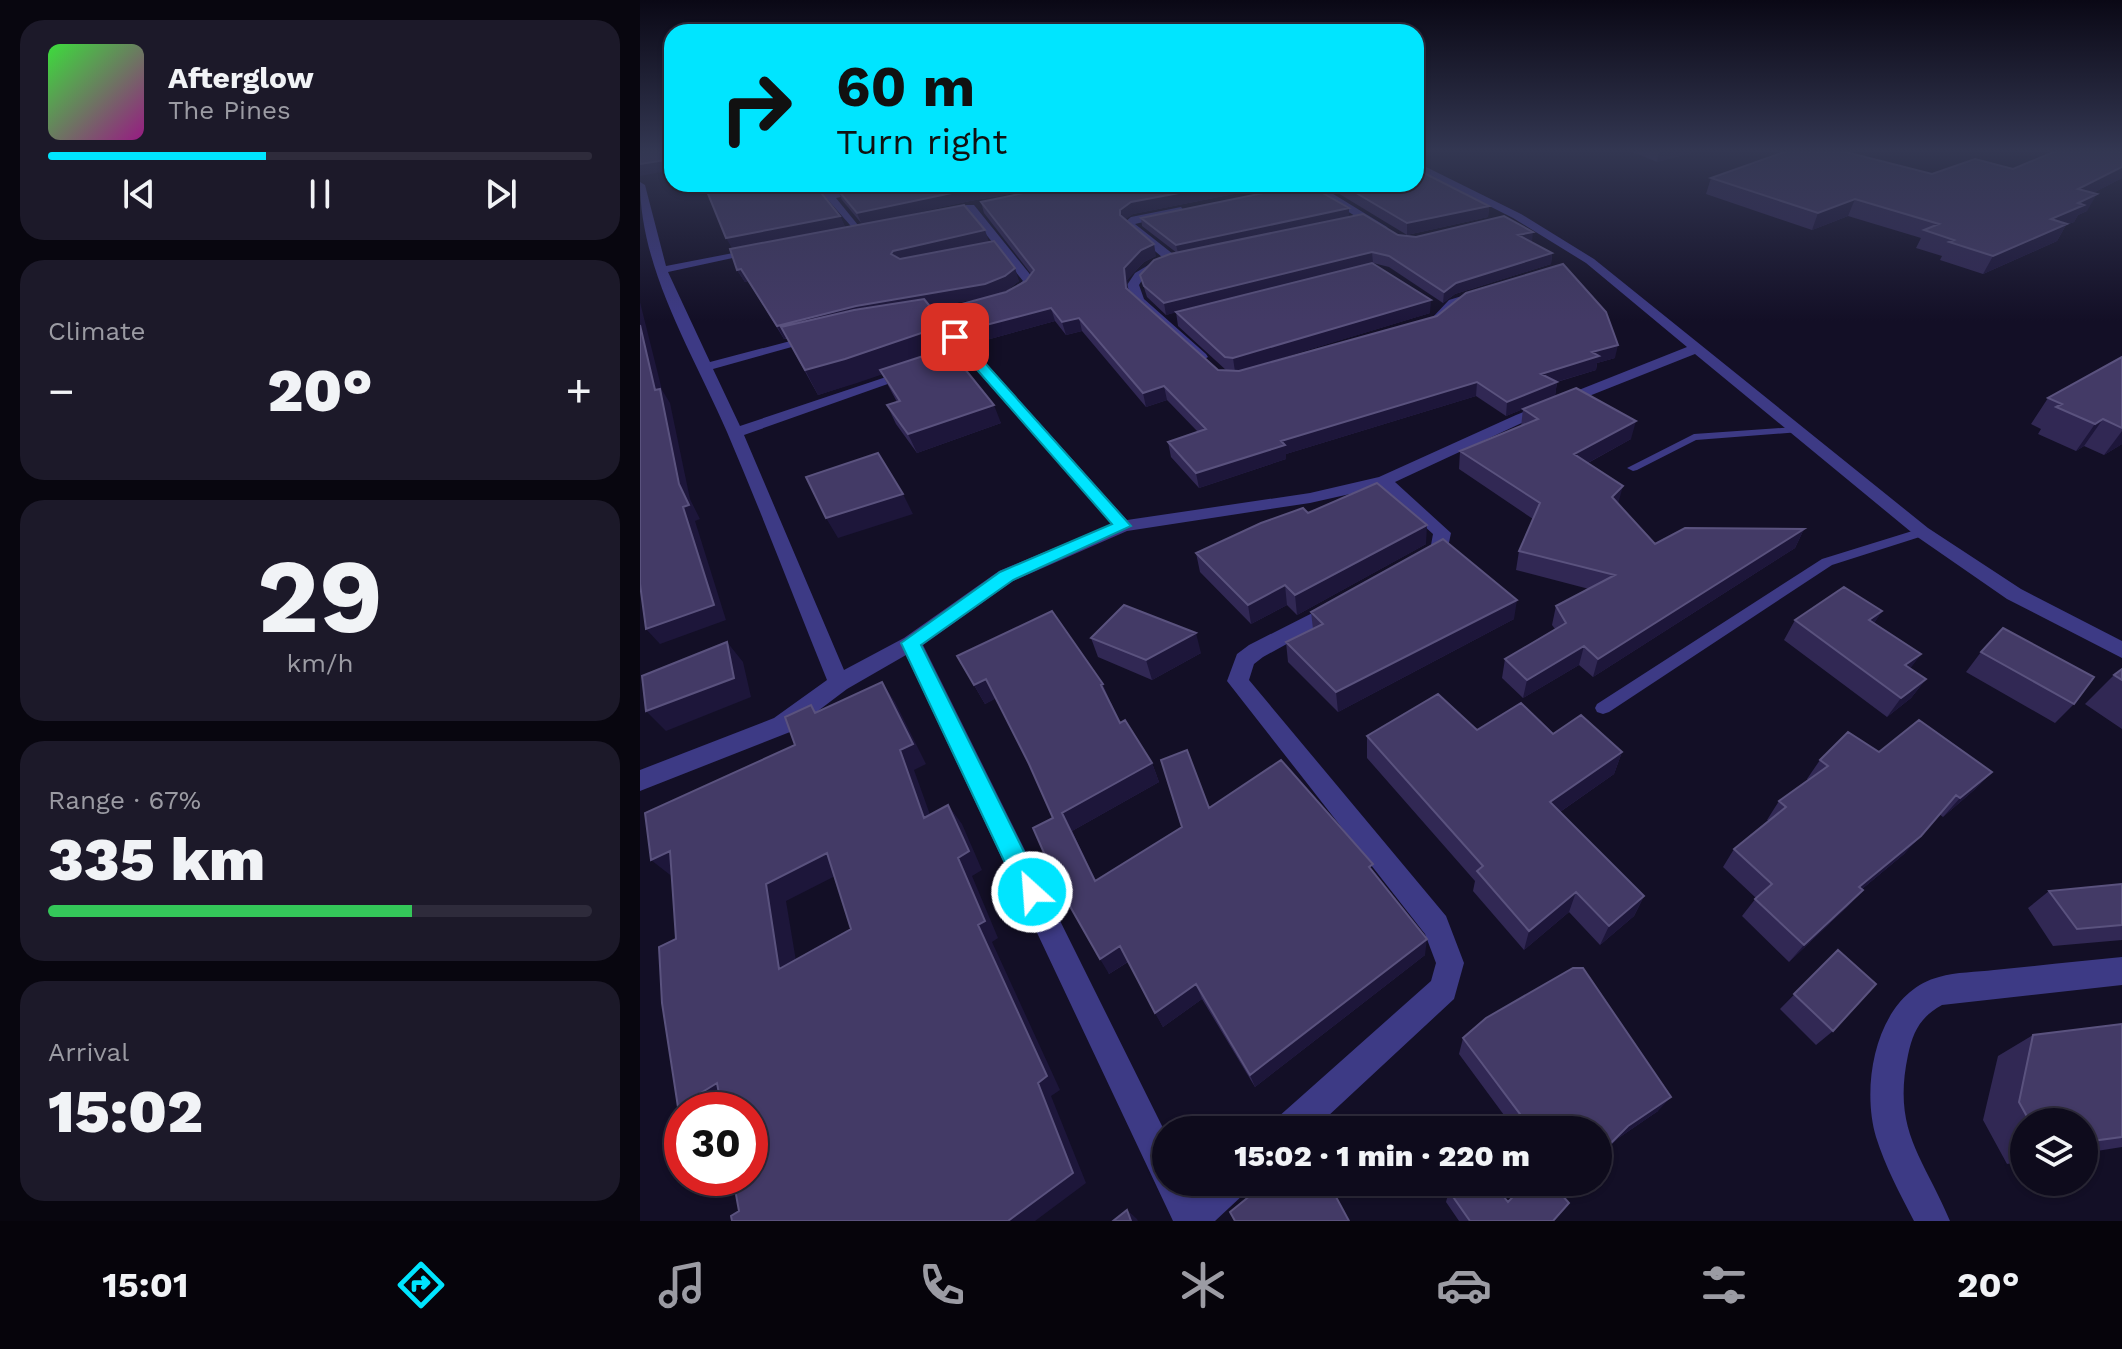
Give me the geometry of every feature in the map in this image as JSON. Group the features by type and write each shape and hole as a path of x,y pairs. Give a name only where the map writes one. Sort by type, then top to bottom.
{"street":[{"path":"643,207 647,238 735,433 839,683"},
{"path":"838,207 857,230"},
{"path":"922,315 948,313 1005,298 1026,288 1029,281 995,248 970,207"},
{"path":"1170,258 1130,222 1196,207"},
{"path":"1347,207 1391,233"},
{"path":"1490,207 1583,263 1698,348 1922,532 2014,594 2122,650"},
{"path":"1350,222 1365,218"},
{"path":"843,233 871,227"},
{"path":"661,270 778,248"},
{"path":"1198,255 1170,258 1150,266 1133,285 1138,300 1211,367"},
{"path":"1403,332 1438,320 1438,310 1489,291"},
{"path":"948,313 941,321 962,356 1123,526"},
{"path":"1165,322 1181,318"},
{"path":"705,367 834,333"},
{"path":"640,781 782,725 839,683 911,643 1006,576 1123,526 1310,498 1384,481 1521,418 1698,348"},
{"path":"735,433 926,368"},
{"path":"1384,481 1442,533 1440,548 1405,569"},
{"path":"1304,1116 1444,989 1450,963 1436,926 1238,681 1245,660 1256,651 1351,599"},
{"path":"911,643 1152,1141"},
{"path":"1932,1221 1899,1153 1884,1103 1885,1082 1904,1015 1922,999 1940,991 2122,971"},
{"path":"1179,1196 1191,1220 1217,1196"}],"lane":[{"path":"1633,468 1694,437 1796,430"},
{"path":"1603,708 1827,562 1922,532"}],"building":[{"path":"713,207 833,207 840,216 726,238"},
{"path":"852,207 886,207 857,213"},
{"path":"966,207 985,230 893,251 891,254 900,259 994,241 1015,268 985,284 856,306 777,326 741,269 737,270 730,249"},
{"path":"985,207 1124,207 1120,215 1154,244 1141,250 1124,268 1126,288 1218,370 1239,371 1437,316 1466,293 1563,264 1606,312 1618,345 1592,352 1599,356 1541,374 1557,382 1507,402 1477,382 1281,441 1285,445 1196,473 1168,442 1206,429 1164,386 1143,393 1079,318 1062,322 1051,308 967,330 947,308 1006,292 1026,281 1034,270"},
{"path":"1195,207 1349,208 1176,245 1141,218"},
{"path":"1380,207 1484,207 1407,223"},
{"path":"1800,207 1834,207 1818,213"},
{"path":"1882,207 2079,207 2051,219 2067,224 1993,256 1949,242 1954,240 1924,230 1939,224"},
{"path":"1363,214 1398,235 1416,237 1504,216 1533,232 1518,235 1552,253 1456,283 1444,292 1389,256 1372,252 1164,303 1144,286 1140,275 1154,260 1170,254"},
{"path":"1372,263 1431,300 1233,358 1225,357 1176,312"},
{"path":"924,299 945,325 805,370 781,327 854,310"},
{"path":"640,325 655,390 660,389 679,484 689,505 683,507 714,605 646,629 640,584"},
{"path":"948,348 994,405 908,434 887,405 900,401 880,370"},
{"path":"2122,357 2122,428 2103,419 2095,424 2056,407 2062,404 2048,398"},
{"path":"1576,388 1636,421 1574,454 1623,486 1612,497 1655,544 1685,528 1804,529 1598,659 1584,646 1527,680 1505,659 1566,623 1556,606 1615,575 1519,551 1540,503 1460,451 1538,419 1523,409"},
{"path":"878,453 903,494 826,518 806,477"},
{"path":"1377,483 1427,525 1295,595 1285,585 1248,605 1196,553 1261,523 1303,508 1308,513"},
{"path":"1443,539 1517,600 1336,692 1286,642 1323,624 1311,612"},
{"path":"1844,587 1882,611 1869,620 1921,654 1905,665 1926,679 1901,698 1795,620"},
{"path":"1124,605 1196,633 1146,660 1091,638"},
{"path":"1052,611 1103,684 1120,723 1125,720 1152,763 1062,813 1095,881 1182,827 1161,760 1187,750 1209,808 1281,760 1373,864 1369,867 1427,939 1250,1075 1196,984 1155,1013 1120,946 1100,959 1059,887 1033,828 1053,818 1029,764 986,679 974,685 957,656"},
{"path":"2003,628 2094,677 2074,704 1981,652"},
{"path":"727,642 734,678 646,711 642,676"},
{"path":"2122,669 2122,680 2114,675"},
{"path":"882,682 913,744 900,750 924,818 948,805 969,851 958,858 985,921 978,925 1047,1076 1038,1083 1073,1173 1008,1221 732,1221 731,1216 739,1211 736,1196 768,1196 768,1092 719,1092 717,1083 702,1092 676,1092 662,1003 659,947 676,939 670,851 651,860 645,813 795,745 785,717 811,705 815,713","holes":["827,853 851,929 779,969 766,884"]},
{"path":"1438,694 1477,730 1521,703 1553,734 1581,715 1622,752 1550,802 1644,896 1609,926 1576,892 1529,931 1477,871 1483,866 1367,736"},
{"path":"1919,720 1992,772 1960,798 1956,795 1921,836 1859,887 1863,890 1804,945 1755,899 1772,884 1734,849 1786,807 1779,801 1828,766 1820,760 1848,732 1879,752"},
{"path":"2122,884 2122,925 2077,929 2049,891"},
{"path":"1838,950 1876,984 1833,1031 1794,994"},
{"path":"1573,968 1583,968 1671,1097 1628,1126 1612,1142 1612,1116 1522,1116 1463,1038 1486,1018"},
{"path":"2122,1024 2122,1137 2098,1140 2098,1108 2022,1108 2019,1102 2033,1035"},
{"path":"1250,1196 1336,1196 1349,1221 1235,1221 1230,1212"},
{"path":"1452,1196 1503,1196 1508,1202 1514,1196 1563,1196 1569,1203 1553,1221 1470,1221"},
{"path":"1127,1210 1131,1221 1113,1221"}],"route":[{"path":"955,337 1123,526 1006,576 911,643 1032,892"}]}
